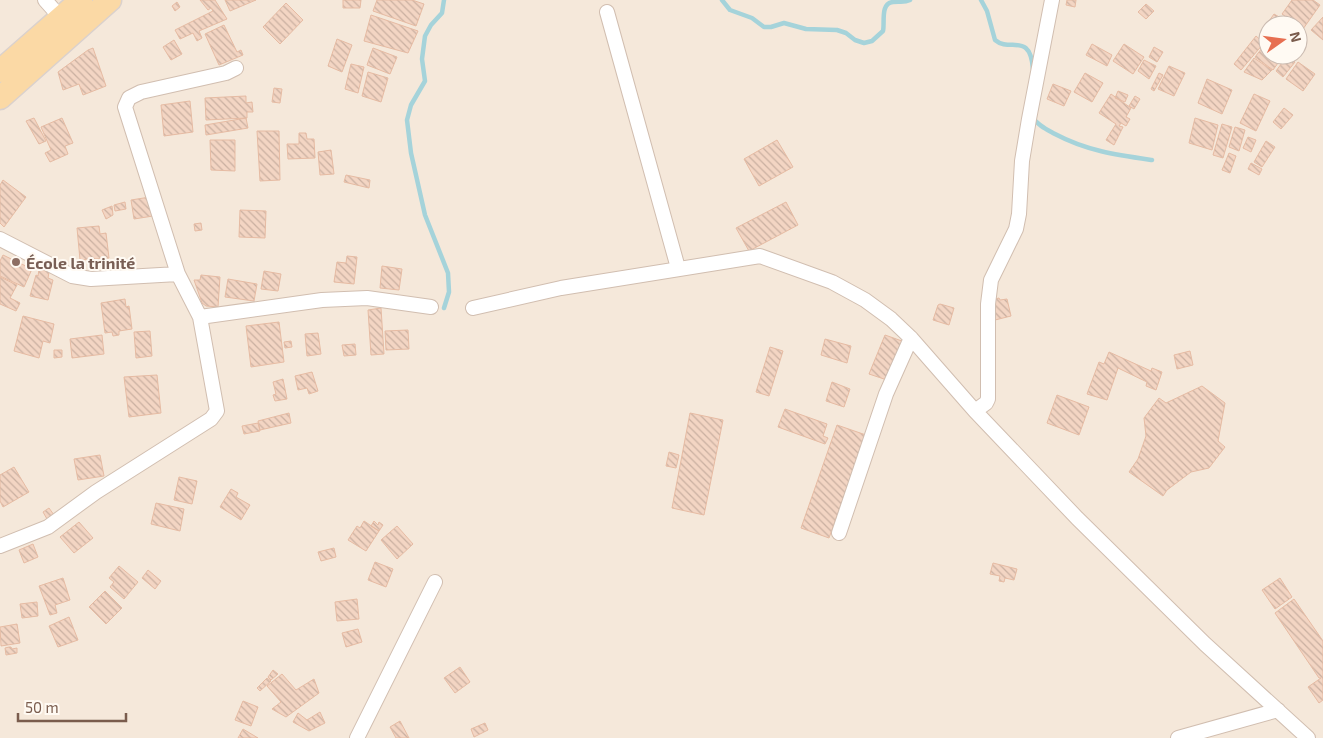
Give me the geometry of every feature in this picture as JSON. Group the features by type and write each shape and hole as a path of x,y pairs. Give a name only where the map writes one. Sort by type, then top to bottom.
{"main road":[{"path":"0,71 82,0"},
{"path":"0,98 110,0"}],"street":[{"path":"45,0 61,18"},
{"path":"975,411 986,403 988,399 988,304 991,280 1016,229 1028,118 1052,0"},
{"path":"607,12 678,268"},
{"path":"0,546 48,528 96,492 211,419 217,411 200,317 178,274 125,106 129,98 142,92 217,75 236,68"},
{"path":"0,239 72,276 91,279 178,274"},
{"path":"473,308 561,288 760,256 832,282 871,305 891,319 912,338 975,411 1084,525 1205,644 1308,738"},
{"path":"200,317 322,300 367,298 431,306"},
{"path":"839,533 886,394 912,338"},
{"path":"357,738 435,582"},
{"path":"1178,738 1278,710"}],"shaded area":[{"path":"0,0 1323,0 1323,738 0,738"}],"building":[{"path":"200,0 215,0 227,19 199,31 202,38 197,41 193,33 180,39 175,30 213,11 211,8 208,10"},
{"path":"225,0 256,0 230,11"},
{"path":"343,0 361,0 360,8 343,8"},
{"path":"377,0 412,0 424,4 416,26 373,11"},
{"path":"1067,0 1076,0 1075,7 1066,5"},
{"path":"1292,0 1313,0 1320,5 1308,22 1308,15 1282,14"},
{"path":"177,2 180,7 175,11 172,6"},
{"path":"286,3 303,20 280,44 263,27"},
{"path":"1146,4 1154,11 1146,19 1138,12"},
{"path":"371,15 418,31 408,53 364,41"},
{"path":"1323,17 1323,40 1311,30"},
{"path":"224,25 237,52 241,50 243,55 219,65 205,34"},
{"path":"1256,36 1258,38 1258,50 1241,70 1234,64"},
{"path":"337,39 352,45 342,72 328,66"},
{"path":"174,40 182,54 171,60 163,47"},
{"path":"1092,44 1112,55 1107,66 1086,55"},
{"path":"1124,44 1144,57 1133,74 1113,61"},
{"path":"1154,47 1163,52 1157,62 1149,57"},
{"path":"93,48 106,86 83,95 79,84 63,90 58,72"},
{"path":"373,48 397,57 390,74 367,65"},
{"path":"1254,58 1258,61 1258,65 1264,65 1272,70 1262,80 1244,72"},
{"path":"1144,60 1156,66 1149,79 1138,71"},
{"path":"351,64 364,67 358,93 345,89"},
{"path":"1266,65 1277,65 1273,70"},
{"path":"1280,65 1293,65 1283,77 1276,71"},
{"path":"1296,65 1302,65 1315,74 1303,91 1286,79"},
{"path":"1169,66 1185,73 1174,96 1158,89"},
{"path":"368,72 388,78 381,102 362,96"},
{"path":"1085,73 1103,83 1092,102 1074,92"},
{"path":"1159,73 1163,75 1154,91 1151,89"},
{"path":"1207,79 1232,90 1222,114 1198,103"},
{"path":"1053,84 1071,91 1064,106 1047,99"},
{"path":"274,88 282,89 280,103 272,102"},
{"path":"1118,91 1128,95 1125,102 1115,98"},
{"path":"1111,94 1131,108 1126,117 1130,119 1126,126 1121,123 1119,126 1123,127 1114,145 1106,140 1116,124 1099,113"},
{"path":"1254,94 1270,101 1256,131 1240,123"},
{"path":"246,96 246,103 252,102 253,112 247,112 247,118 206,120 205,98"},
{"path":"1135,96 1140,99 1134,109 1129,106"},
{"path":"190,101 193,132 164,136 161,105"},
{"path":"1284,108 1293,115 1281,129 1273,122"},
{"path":"34,118 46,141 39,144 26,121"},
{"path":"62,118 73,143 65,146 68,154 50,162 45,153 51,150 41,127"},
{"path":"246,118 248,128 206,135 205,125"},
{"path":"1195,118 1218,125 1212,150 1189,143"},
{"path":"1222,124 1232,127 1223,158 1213,155"},
{"path":"1235,127 1245,130 1239,151 1229,147"},
{"path":"257,131 279,131 280,180 260,181"},
{"path":"299,133 306,133 307,139 314,139 315,158 288,159 287,144 299,144"},
{"path":"1248,137 1256,140 1251,152 1243,148"},
{"path":"210,140 235,140 235,171 211,170"},
{"path":"777,140 793,167 759,186 744,159"},
{"path":"1266,141 1275,147 1262,167 1254,162"},
{"path":"331,150 334,174 320,175 318,152"},
{"path":"1229,153 1236,156 1230,173 1222,170"},
{"path":"1251,163 1262,169 1259,175 1248,169"},
{"path":"346,175 370,180 369,188 344,182"},
{"path":"3,180 26,197 4,227 0,223 0,185"},
{"path":"150,197 153,216 134,219 131,200"},
{"path":"125,202 126,209 115,211 114,205"},
{"path":"786,202 798,225 749,251 736,228"},
{"path":"112,206 113,215 106,219 102,210"},
{"path":"240,210 266,211 265,238 239,237"},
{"path":"201,223 202,230 195,231 194,224"},
{"path":"99,226 100,234 106,233 109,258 80,260 77,228"},
{"path":"3,255 32,269 24,287 0,276 0,261"},
{"path":"347,256 357,257 354,284 334,282 337,262 346,263"},
{"path":"382,266 402,269 399,290 380,288"},
{"path":"39,269 49,272 48,278 53,280 48,300 30,296"},
{"path":"264,271 281,274 278,291 261,289"},
{"path":"201,275 220,277 218,307 206,306 202,303 194,280 200,280"},
{"path":"0,277 17,285 10,298 20,303 16,311 0,304"},
{"path":"228,279 257,284 254,301 225,297"},
{"path":"999,298 1000,300 1007,299 1011,316 995,320 991,300"},
{"path":"125,299 126,307 129,306 132,329 119,331 119,335 113,336 112,332 105,333 101,303"},
{"path":"940,304 954,308 949,325 933,320"},
{"path":"381,308 384,354 371,355 368,310"},
{"path":"23,316 54,324 50,343 43,341 39,358 14,351"},
{"path":"279,322 284,362 251,367 246,326"},
{"path":"408,330 409,349 386,350 385,331"},
{"path":"150,331 152,356 136,358 134,332"},
{"path":"318,333 321,354 307,356 305,334"},
{"path":"102,335 104,354 72,358 70,339"},
{"path":"885,335 902,341 887,380 869,374"},
{"path":"825,339 851,346 847,363 821,355"},
{"path":"291,341 292,347 285,348 284,342"},
{"path":"355,344 356,355 344,356 342,345"},
{"path":"770,347 783,351 769,396 756,392"},
{"path":"54,350 62,350 62,357 54,358"},
{"path":"1190,351 1193,365 1177,369 1174,355"},
{"path":"1109,352 1151,371 1152,368 1162,372 1156,390 1146,386 1147,382 1118,368 1107,400 1087,394 1099,362 1104,364"},
{"path":"312,372 318,391 309,394 307,388 298,390 295,376"},
{"path":"157,375 161,413 129,417 124,377"},
{"path":"283,379 287,399 275,401 273,395 276,394 273,382"},
{"path":"832,382 850,389 844,407 826,401"},
{"path":"1202,386 1225,403 1218,441 1225,447 1209,468 1191,472 1167,490 1163,496 1129,472 1138,459 1146,436 1144,418 1159,398 1166,403"},
{"path":"1057,395 1089,407 1079,435 1047,423"},
{"path":"785,409 827,424 823,436 828,438 825,444 778,427"},
{"path":"289,413 291,423 260,430 258,421"},
{"path":"690,413 723,420 704,515 672,508"},
{"path":"258,423 260,431 244,434 242,426"},
{"path":"837,425 866,435 829,538 801,528"},
{"path":"669,452 679,455 676,468 666,466"},
{"path":"100,455 104,476 78,480 74,459"},
{"path":"14,467 29,492 3,507 0,501 0,475"},
{"path":"179,477 197,481 192,504 174,500"},
{"path":"231,489 238,493 236,497 250,505 241,520 220,507"},
{"path":"156,503 184,509 180,531 151,524"},
{"path":"49,508 54,515 47,519 43,512"},
{"path":"364,521 379,531 366,551 348,540 357,526 360,528"},
{"path":"374,521 378,525 379,522 383,525 379,531 371,526"},
{"path":"79,522 93,538 74,553 60,537"},
{"path":"397,526 413,544 397,559 381,540"},
{"path":"33,544 38,557 24,563 19,550"},
{"path":"334,548 336,557 321,561 318,552"},
{"path":"375,562 393,569 386,587 368,580"},
{"path":"993,563 1017,569 1014,580 1005,578 1004,582 999,581 1000,576 990,574"},
{"path":"119,566 138,582 124,599 110,587 114,582 109,578"},
{"path":"148,570 161,581 155,589 142,578"},
{"path":"63,578 70,600 55,605 57,613 50,615 39,586"},
{"path":"1280,578 1292,597 1275,609 1262,590"},
{"path":"105,591 122,608 106,624 89,607"},
{"path":"357,599 359,619 337,621 335,602"},
{"path":"1294,599 1323,641 1323,700 1319,703 1308,687 1321,678 1319,678 1275,613"},
{"path":"37,602 38,616 22,618 20,604"},
{"path":"69,617 78,640 58,647 49,626"},
{"path":"17,624 20,643 1,646 0,627"},
{"path":"358,629 362,642 346,647 342,633"},
{"path":"11,647 12,649 17,648 17,653 6,655 5,648"},
{"path":"460,667 470,682 455,693 444,678"},
{"path":"273,670 278,674 271,680 268,677"},
{"path":"282,674 296,690 314,679 319,693 286,717 272,709 281,702 267,686"},
{"path":"267,678 271,681 260,691 257,688"},
{"path":"243,701 258,707 251,726 235,720"},
{"path":"320,712 325,723 309,731 293,722 298,713 307,720"},
{"path":"400,721 409,738 396,738 390,727"},
{"path":"485,723 488,730 474,737 471,729"},
{"path":"243,729 258,738 238,738"}],"waterway":[{"path":"444,0 442,13 431,25 425,36 422,59 425,81 411,105 407,120 411,153 425,215 448,273 449,292 444,308"},
{"path":"722,0 730,10 752,18 764,27 784,23 806,29 837,30 864,43 872,41 883,31 884,14 889,3 910,0"},
{"path":"981,0 987,11 995,40 1007,45 1018,45 1028,50 1033,69"},
{"path":"1033,118 1046,129 1079,145 1114,154 1152,160"}],"place":[{"name":"École la trinité","path":"16,262"}]}
